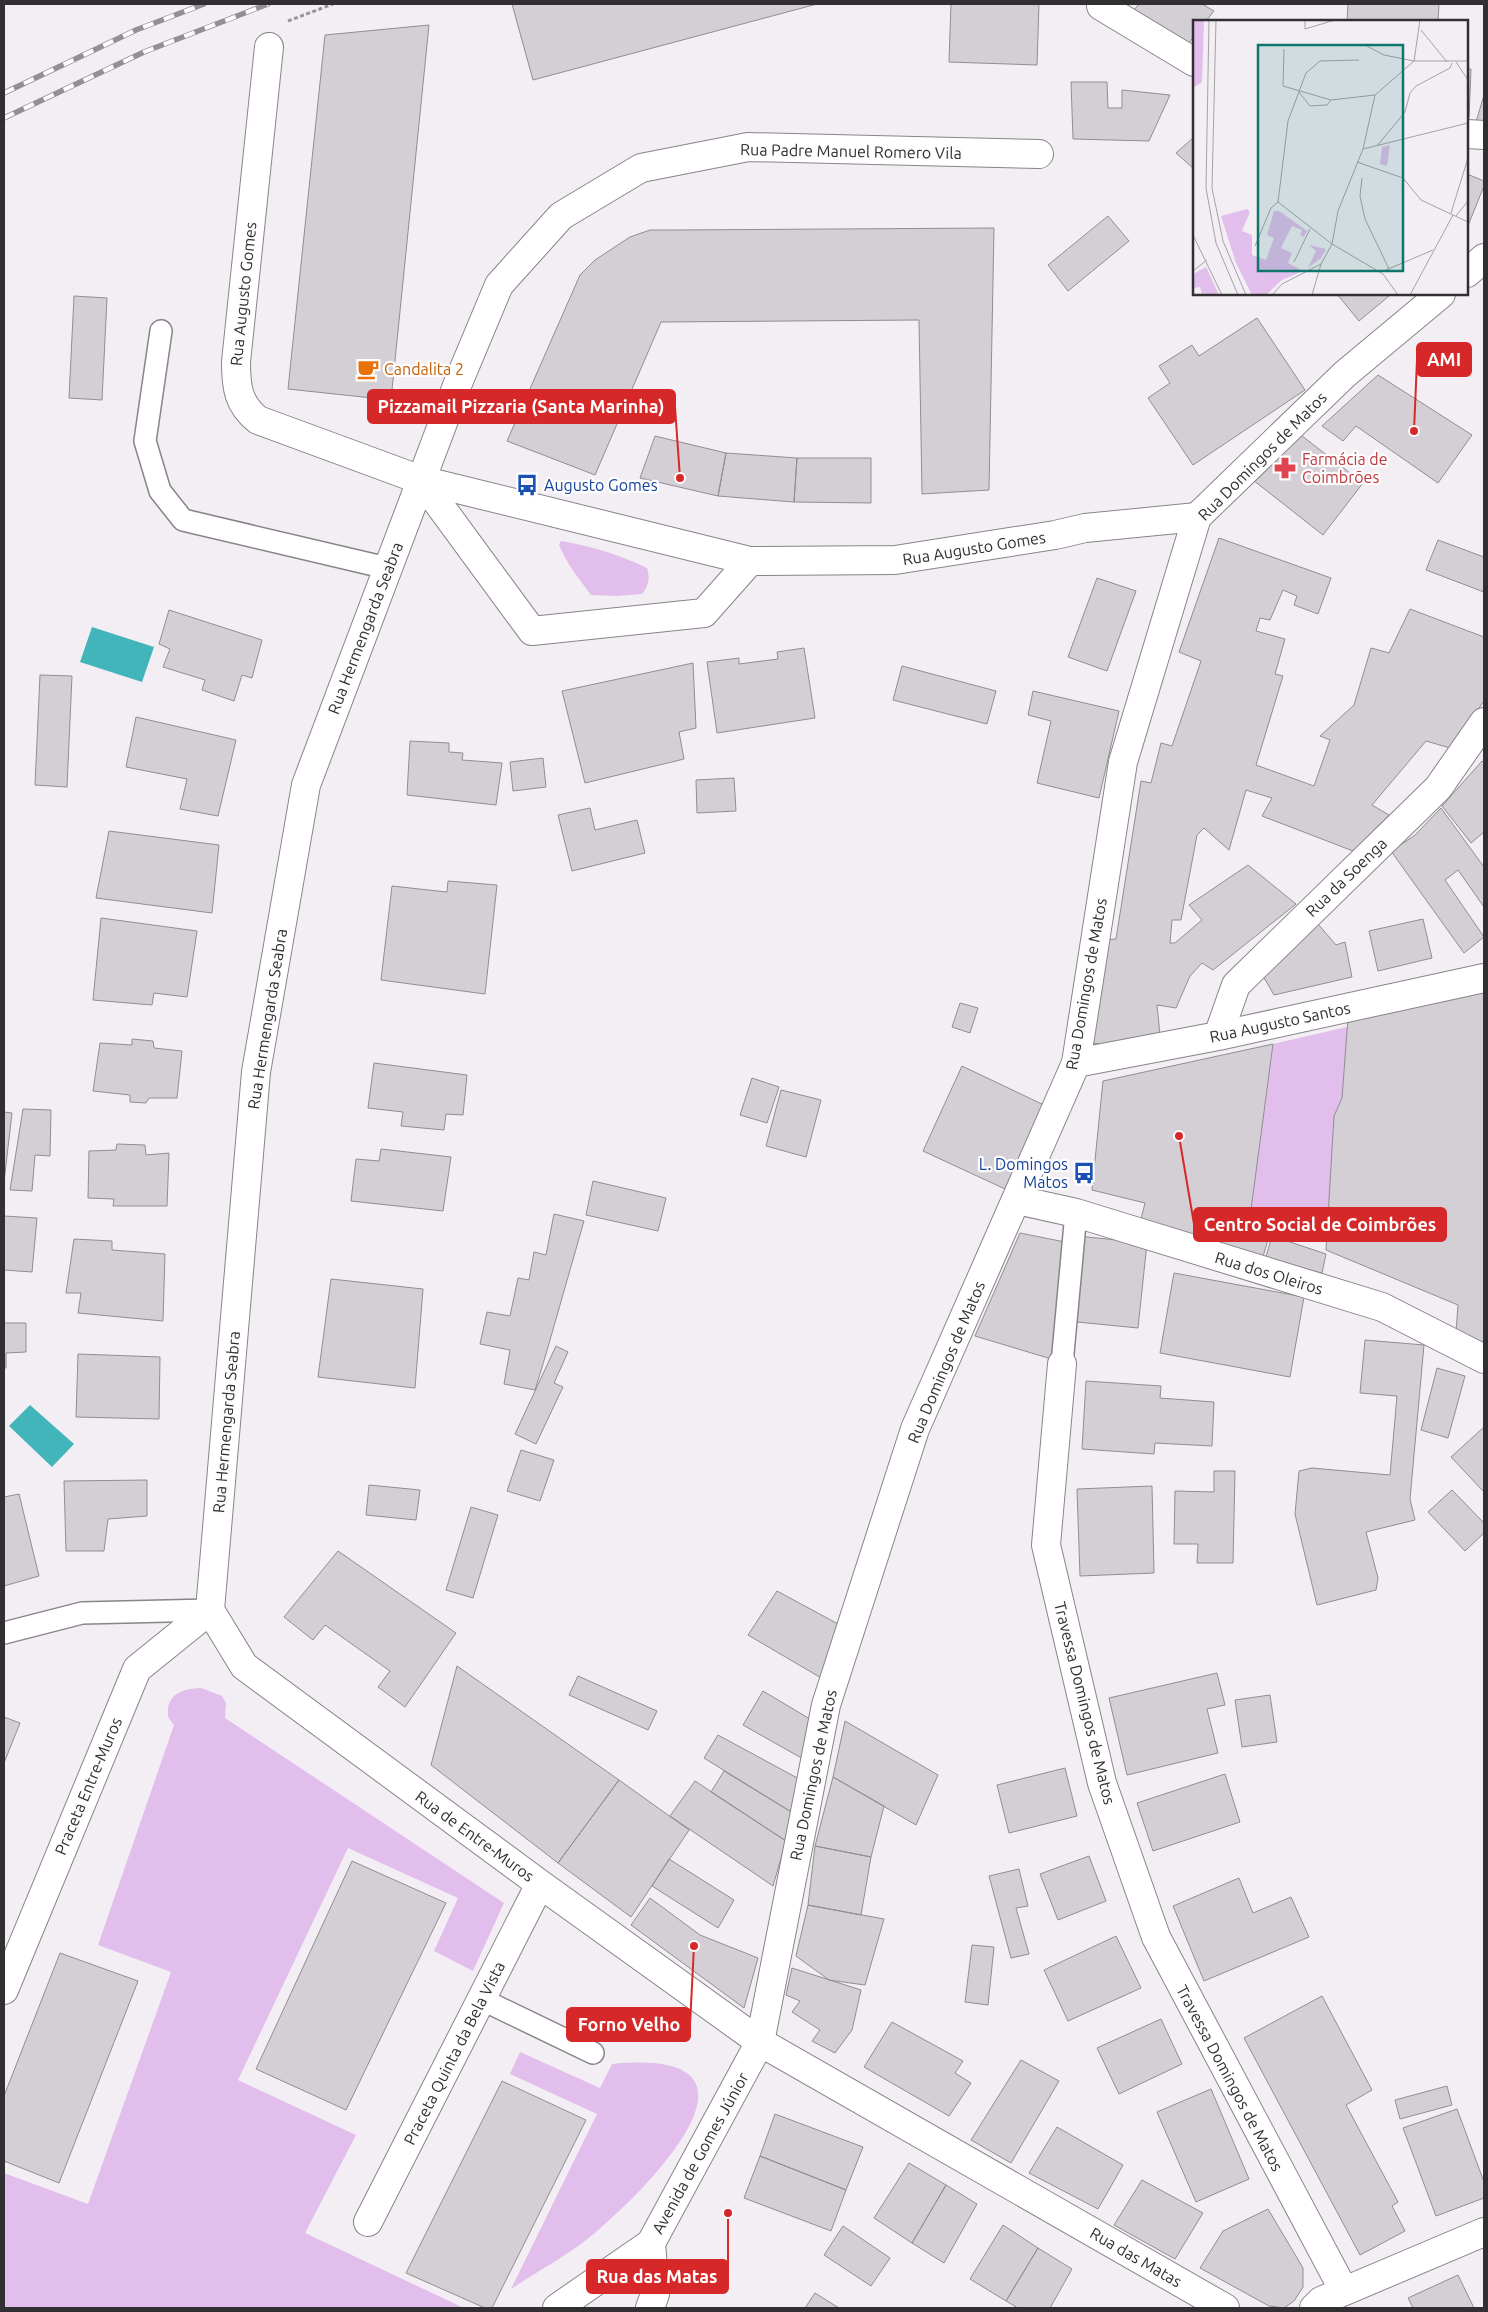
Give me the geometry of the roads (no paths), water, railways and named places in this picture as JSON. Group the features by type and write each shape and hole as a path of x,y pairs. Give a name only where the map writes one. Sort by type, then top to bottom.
{"street":[{"path":"1100,6 1193,61"},
{"name":"Rua Augusto Gomes","path":"274,36 236,362 236,380 240,396 246,411 258,420 421,480 750,561 896,560 1055,535 1085,528 1198,517"},
{"path":"1468,134 1484,134"},
{"name":"Rua Padre Manuel Romero Vila","path":"421,480 458,383 499,285 561,216 641,168 748,147 1039,154"},
{"path":"1468,271 1484,258"},
{"name":"Rua Domingos de Matos","path":"760,2042 826,1705 915,1429 1076,1063 1123,762 1198,517 1345,374 1440,295"},
{"path":"421,480 532,631 704,613 750,561"},
{"name":"Rua Hermengarda Seabra","path":"210,1610 256,1072 306,785 421,480"},
{"name":"Rua da Soenga","path":"1218,1036 1236,985 1438,788 1484,722"},
{"name":"Rua Augusto Santos","path":"1076,1063 1218,1036 1484,978"},
{"name":"Rua dos Oleiros","path":"1017,1200 1076,1213 1382,1307 1484,1359"},
{"name":"Travessa Domingos de Matos","path":"1062,1364 1046,1545 1102,1783 1156,1937 1344,2291"},
{"name":"Rua de Entre-Muros","path":"210,1610 244,1666 540,1884 760,2042"},
{"name":"Praceta Entre-Muros","path":"4,1990 137,1669 210,1610"},
{"name":"Praceta Quinta da Bela Vista","path":"368,2222 540,1884"},
{"name":"Avenida de Gomes Júnior","path":"557,2308 651,2243 760,2042"},
{"name":"Rua das Matas","path":"760,2042 1225,2308"},
{"path":"1314,2308 1321,2301 1484,2232"},
{"path":"650,2308 655,2294 651,2243"}],"lane":[{"path":"162,331 145,441 160,492 183,520 387,568"},
{"name":"Travessa Domingos de Matos","path":"1062,1364 1076,1213"},
{"path":"4,1633 82,1613 210,1610"},
{"path":"482,1999 592,2053"}],"water":[{"path":"92,627 154,647 142,682 80,662"},
{"path":"30,1405 74,1444 52,1467 9,1426"}],"railway":[{"path":"4,93 136,30 204,4"},
{"path":"4,118 144,52 268,4"}],"place":[{"name":"Candalita 2","path":"368,369"},
{"name":"AMI","path":"1414,431"},
{"name":"Farmácia de Coimbrões","path":"1285,468"},
{"name":"Pizzamail Pizzaria (Santa Marinha)","path":"680,478"},
{"name":"Augusto Gomes","path":"527,485"},
{"name":"Centro Social de Coimbrões","path":"1179,1136"},
{"name":"L. Domingos Matos","path":"1084,1173"},
{"name":"Forno Velho","path":"694,1946"},
{"name":"Rua das Matas","path":"728,2213"}]}
